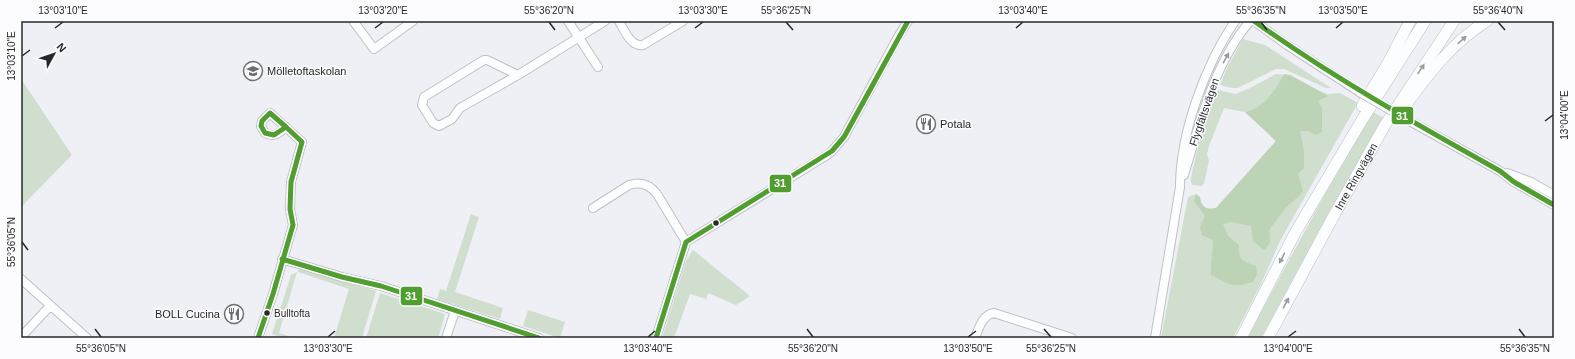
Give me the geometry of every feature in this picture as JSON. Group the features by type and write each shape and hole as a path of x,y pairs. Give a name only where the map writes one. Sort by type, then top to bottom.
{"highway":[{"path":"1295,233 1323,175 1388,63 1410,21"},
{"name":"Inre Ringvägen","path":"1241,338 1295,233 1362,120 1425,21"},
{"name":"Inre Ringvägen","path":"1268,338 1385,125 1454,21"},
{"path":"1360,170 1386,131 1421,84 1462,40 1487,21"}],"street":[{"path":"356,21 354,22 374,49 413,21"},
{"path":"568,21 598,67"},
{"path":"518,75 484,60 424,98 422,106 433,123 439,126 452,118 460,108 518,75 605,21"},
{"path":"619,21 633,43 643,46 683,21"},
{"path":"656,338 686,242 832,151 844,137 908,21"},
{"name":"Flygfältsvägen","path":"1180,187 1180,170 1197,98 1204,77 1222,42 1235,21"},
{"name":"Flygfältsvägen","path":"1155,338 1180,187 1214,79 1242,31 1250,21"},
{"path":"1254,21 1287,45 1406,120 1500,171 1531,182 1554,195"},
{"path":"258,338 273,294 293,225 290,209 291,182 302,142 286,127"},
{"path":"1500,171 1514,182 1554,205"},
{"path":"593,208 629,185 634,183 642,183 651,187 657,194 686,242"},
{"path":"282,259 342,277 381,286 540,338"},
{"path":"21,279 87,338"},
{"path":"21,337 50,306"},
{"path":"446,338 455,311"},
{"path":"975,338 985,317 994,313 1072,338"}],"green space":[{"path":"1243,39 1265,45 1331,88 1326,88 1284,69 1276,69 1238,88 1220,85 1227,68"},
{"path":"1276,74 1290,75 1327,94 1340,93 1358,103 1281,239 1260,286 1233,338 1161,338 1188,197 1196,194 1200,197 1203,206 1210,209 1216,208 1276,141 1245,112 1224,108 1209,146 1207,154 1209,161 1204,183 1202,186 1192,185 1191,178 1193,166 1199,144 1218,90 1235,94 1248,89"},
{"path":"1284,74 1290,75 1328,96 1318,101 1322,109 1322,132 1316,135 1307,131 1300,131 1304,152 1304,168 1298,174 1303,191 1286,207 1269,230 1270,241 1264,250 1253,241 1251,226 1231,222 1223,224 1228,236 1239,245 1240,257 1247,263 1256,266 1257,274 1253,282 1235,285 1211,275 1213,240 1202,235 1200,227 1205,216 1194,201 1196,194 1200,197 1203,206 1210,209 1216,208 1276,141 1245,112 1264,103 1269,98"},
{"path":"21,79 72,155 21,207"},
{"path":"1373,112 1384,118 1328,214 1261,338 1247,338 1332,181"},
{"path":"471,214 479,217 455,292 503,308 500,319 437,299 440,289 446,291"},
{"path":"693,250 750,296 736,305 708,293 706,299 690,294 674,338 662,338 686,261"},
{"path":"300,267 376,291 362,338 334,338 349,289 298,272"},
{"path":"297,272 279,333 294,338 284,338 272,334 291,275"},
{"path":"380,293 445,314 438,338 366,338"},
{"path":"528,310 565,322 560,338 523,326"}],"transit line":[{"name":"31","path":"656,338 686,242 832,151 844,137 908,21"},
{"name":"31","path":"1254,21 1344,81 1500,171 1514,182 1554,205"},
{"name":"31","path":"270,113 286,127 274,135 265,133 261,126 262,121 270,113"},
{"name":"31","path":"258,338 273,294 293,225 290,209 291,182 302,142 286,127"},
{"name":"31","path":"282,259 342,277 381,286 539,338"}],"place":[{"name":"Mölletoftaskolan","path":"253,71"},
{"name":"Potala","path":"926,124"},
{"name":"Bulltofta","path":"267,313"},
{"name":"BOLL Cucina","path":"234,314"}]}
